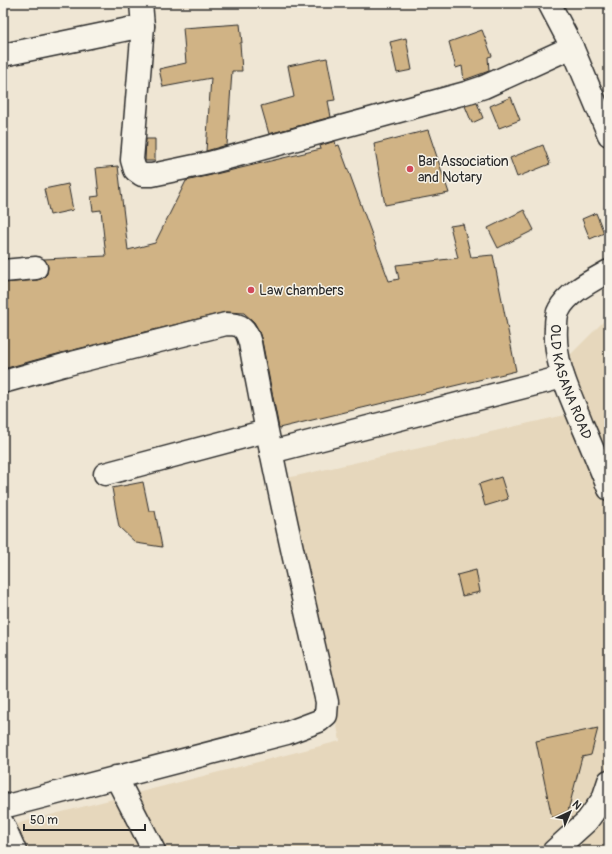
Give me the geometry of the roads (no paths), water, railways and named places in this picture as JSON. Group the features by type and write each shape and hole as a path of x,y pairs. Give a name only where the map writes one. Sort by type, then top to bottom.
{"street":[{"path":"141,3 143,26 132,160 135,170 142,175 152,175 209,163 484,87 572,47"},
{"path":"549,3 572,47 609,135"},
{"path":"3,55 143,26"},
{"path":"3,271 36,268"},
{"name":"OLD KASANA ROAD","path":"609,271 585,285 564,302 556,318 555,344 563,378 609,489"},
{"path":"3,382 226,324 237,324 242,326 248,334 266,431 301,594 327,702 326,715 319,721 287,733 3,807"},
{"path":"271,452 563,378"},
{"path":"105,474 266,431"},
{"path":"116,777 154,851"},
{"path":"554,851 587,821 607,792"},
{"path":"3,824 14,851"}],"place":[{"name":"Bar Association and Notary","path":"410,169"},
{"name":"Law chambers","path":"251,290"}]}
